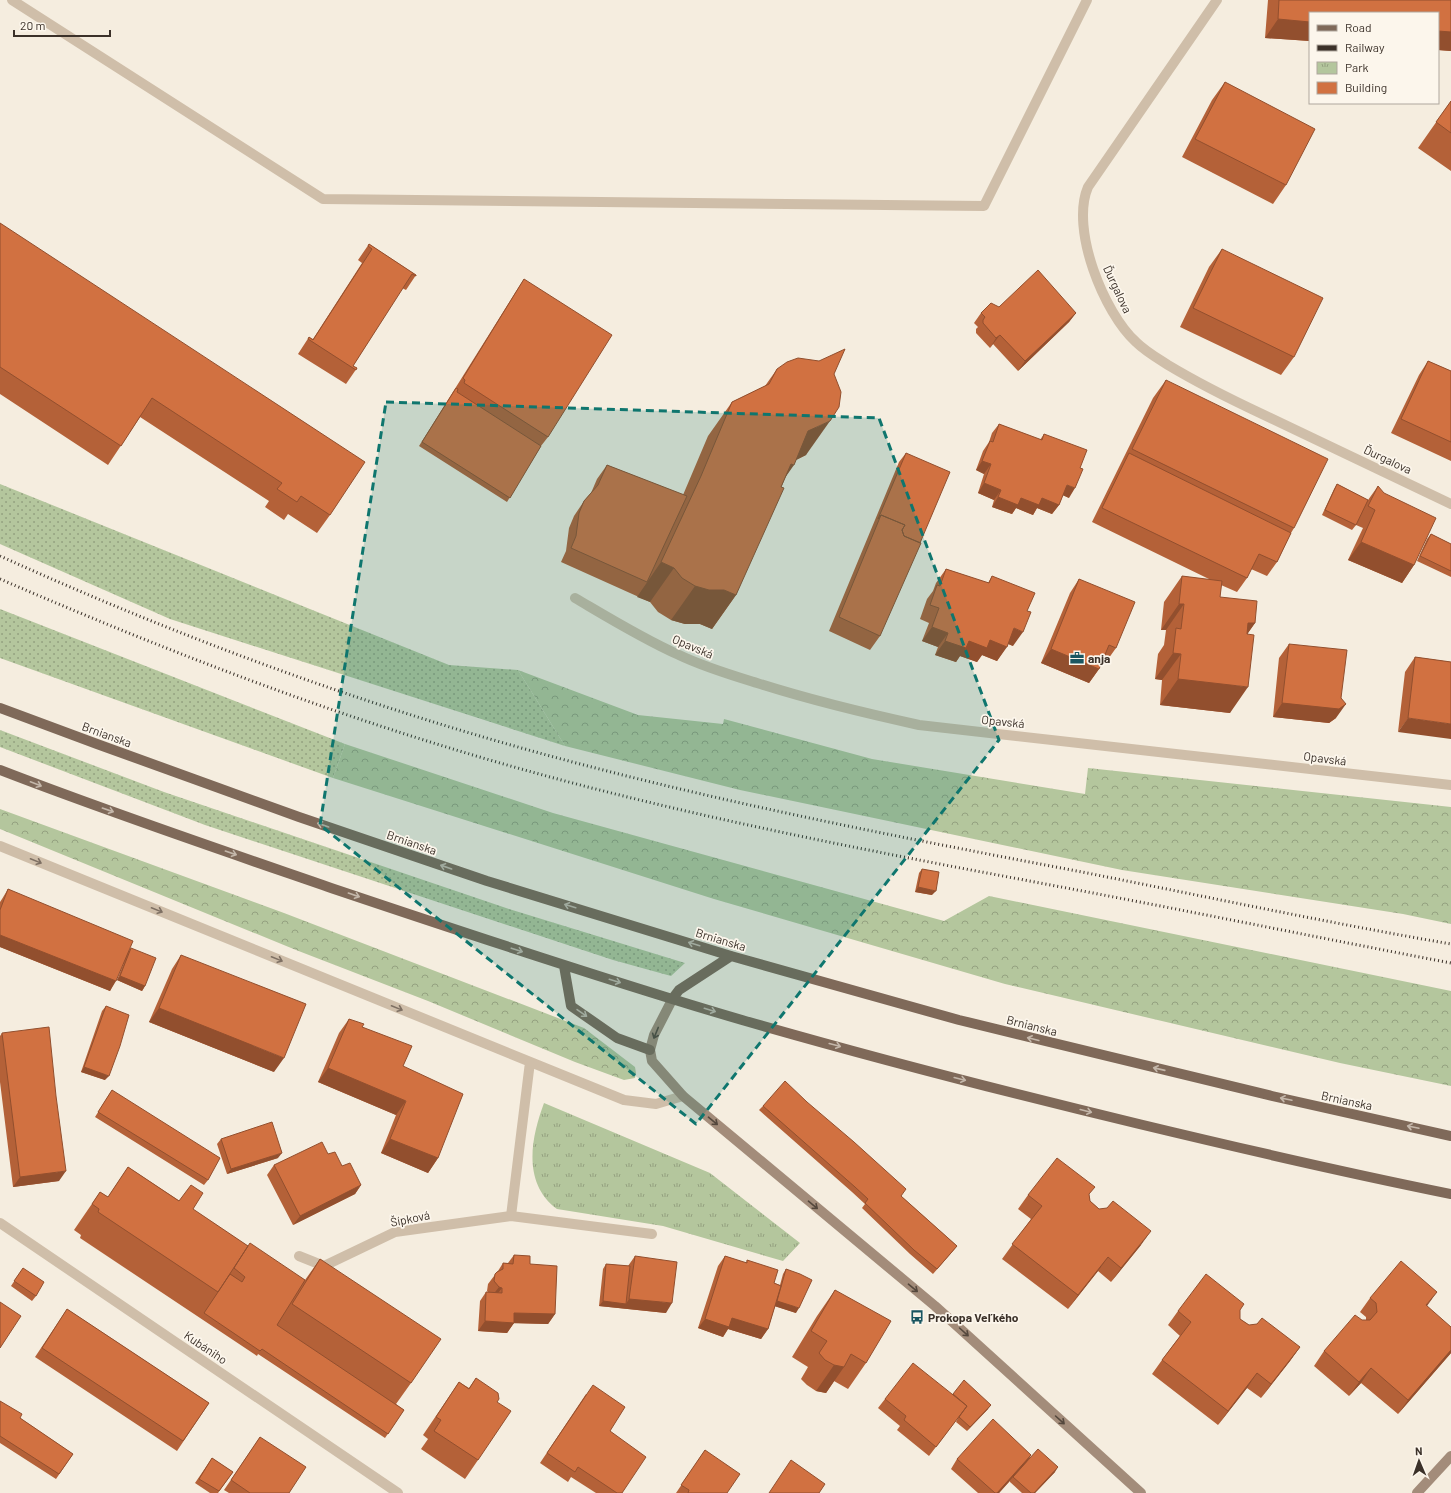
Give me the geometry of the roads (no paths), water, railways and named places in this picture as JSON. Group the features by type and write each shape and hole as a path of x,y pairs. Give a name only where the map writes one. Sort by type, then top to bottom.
{"main road":[{"name":"Brnianska","path":"0,708 314,822 487,881 731,956 959,1020 1264,1094 1451,1136"},
{"path":"0,770 71,798 284,872 564,966 742,1020 951,1077 1261,1153 1451,1194"},
{"path":"673,998 679,990 731,956"},
{"path":"564,966 571,1006 617,1038 650,1050"}],"street":[{"path":"12,0 323,199 984,206 1087,0"},
{"name":"Ďurgalova","path":"1217,0 1088,187 1085,194 1083,203 1084,228 1099,286 1113,314 1125,331 1136,342 1159,359 1190,378 1235,401 1451,504"},
{"name":"Opavská","path":"575,598 643,638 680,656 721,672 762,685 867,714 919,725 1451,785"},
{"path":"0,846 624,1100 656,1104 684,1096"},
{"path":"673,998 654,1035 650,1050 652,1061 684,1096 935,1306 1141,1493"},
{"path":"511,1216 530,1062"},
{"name":"Šípková","path":"299,1256 324,1266 395,1232 511,1216 652,1234"},
{"name":"Kubániho","path":"0,1223 398,1493"},
{"path":"1417,1493 1451,1456"}],"railway":[{"path":"0,556 129,612 259,663 391,709 458,730 595,768 735,802 875,832 1314,919 1451,944"},
{"path":"0,579 168,649 338,712 453,749 606,792 760,828 838,844 1451,963"}],"place":[{"name":"anja","path":"1077,658"},
{"name":"Prokopa Veľkého","path":"917,1317"}]}
